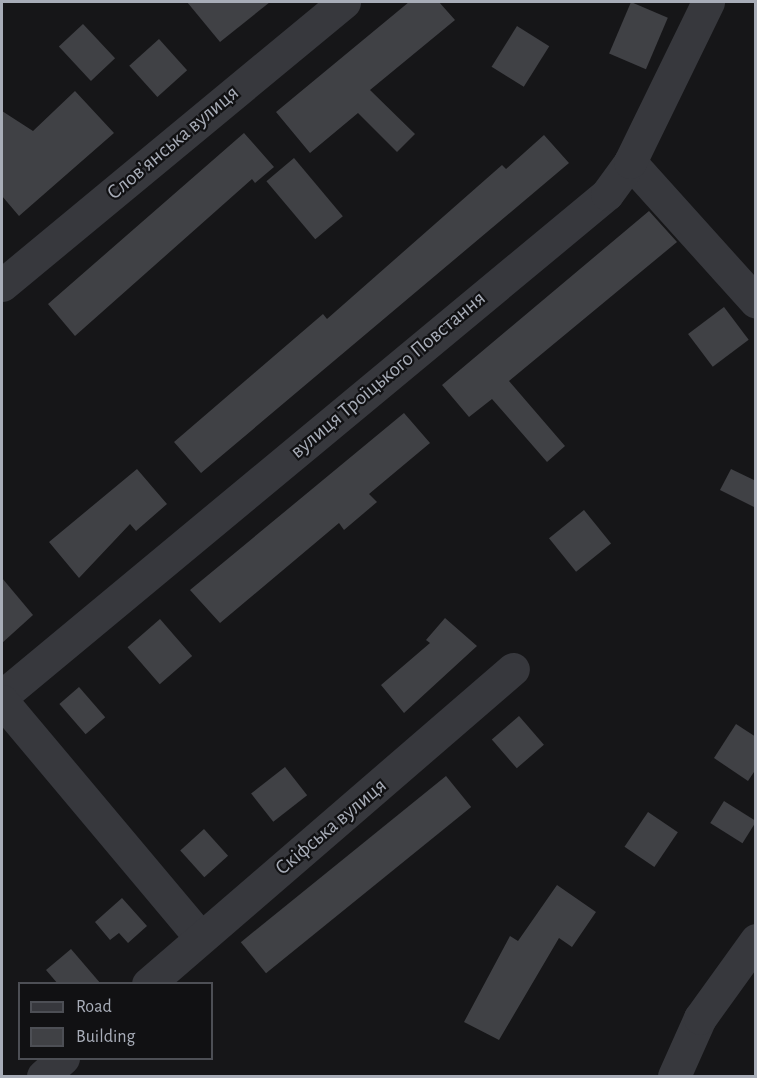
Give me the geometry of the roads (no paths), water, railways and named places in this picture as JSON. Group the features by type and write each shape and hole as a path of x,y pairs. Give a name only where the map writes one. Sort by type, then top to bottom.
{"street":[{"name":"Словʼянська вулиця","path":"2,285 344,2"},
{"name":"вулиця Троїцького Повстання","path":"2,696 607,194 630,162 708,2"},
{"path":"630,162 756,302"},
{"name":"Скіфська вулиця","path":"150,982 513,669"},
{"path":"2,701 200,937"},
{"path":"674,1077 700,1018 756,940"},
{"path":"43,1077 62,1060"}]}
